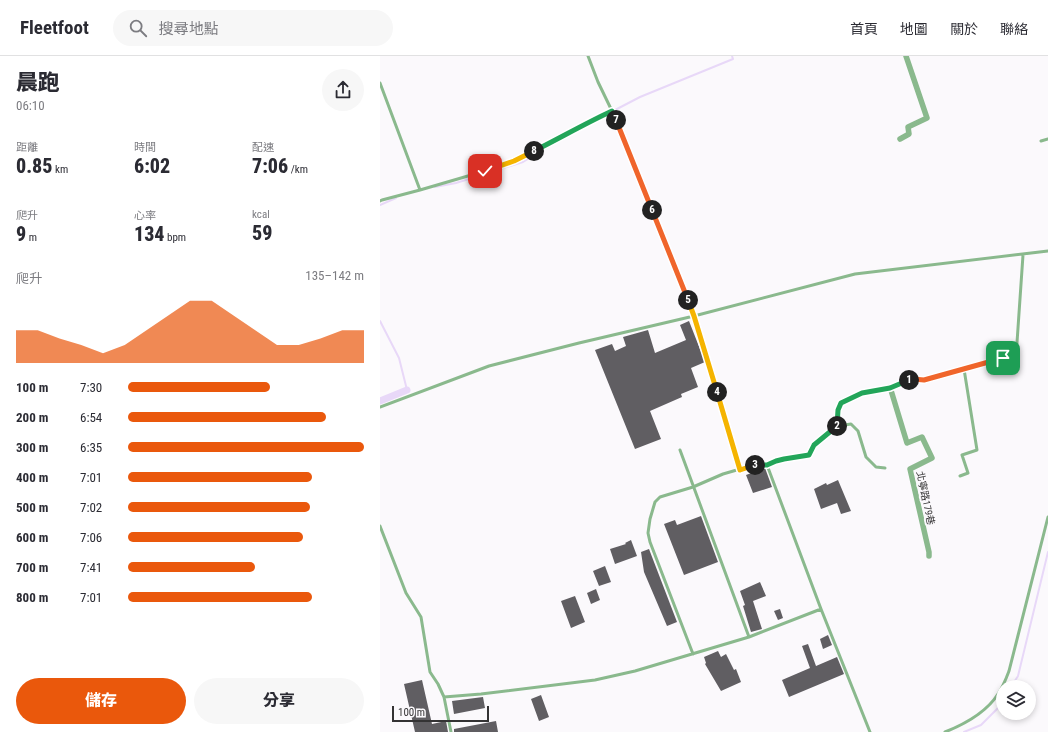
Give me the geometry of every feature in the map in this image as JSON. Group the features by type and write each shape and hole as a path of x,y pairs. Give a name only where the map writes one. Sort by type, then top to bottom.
{"street":[{"path":"900,139 909,134 908,127 927,118 906,56"},
{"name":"北寧路179巷","path":"890,388 907,443 922,437 932,458 910,470 929,556"}],"lane":[{"path":"588,56 598,82 612,111 694,316 740,470"},
{"path":"380,83 420,190"},
{"path":"380,201 485,171 514,161 612,111"},
{"path":"1041,141 1048,140"},
{"path":"380,407 489,366 579,342 694,316 855,274 1048,251"},
{"path":"838,426 838,410 841,403 862,393 890,388 913,379 924,380 1003,358 1016,357 1023,255"},
{"path":"960,476 968,474 962,455 978,450 964,368"},
{"path":"693,654 650,542 648,533 655,502 660,497 693,487 723,474 754,465 767,465 784,459 809,455 814,445 838,426 851,424 858,431 866,457 876,466 885,468"},
{"path":"680,450 749,636"},
{"path":"767,465 821,609 870,732"},
{"path":"945,732 974,718 988,706 998,694 1010,671 1048,517"},
{"path":"380,526 406,593 421,617 430,672 444,697 451,732"},
{"path":"444,697 595,680 635,671 749,636 821,609"}],"building":[{"path":"689,321 705,362 691,368 698,387 681,394 682,397 650,411 661,439 635,449 595,350 612,344 615,351 626,346 623,337 648,330 655,353 686,340 680,325"},
{"path":"765,468 772,487 753,493 746,475"},
{"path":"838,480 851,511 841,514 837,503 821,509 814,489 826,483 827,485"},
{"path":"701,516 718,562 684,575 664,524 675,520 677,525"},
{"path":"631,540 637,556 615,564 610,549 626,544 625,543"},
{"path":"649,549 677,622 667,626 644,572 641,552"},
{"path":"605,566 611,582 599,586 593,571"},
{"path":"760,582 766,596 753,601 762,629 751,632 743,606 745,605 740,591"},
{"path":"596,589 600,600 591,604 587,593"},
{"path":"575,596 585,622 571,628 561,601"},
{"path":"780,609 783,618 778,620 774,611"},
{"path":"828,635 832,645 823,649 820,639"},
{"path":"808,644 816,666 837,657 844,674 789,697 782,680 810,668 802,646"},
{"path":"718,651 721,657 726,654 734,670 736,669 741,682 721,691 705,664 704,657"},
{"path":"422,680 432,724 446,721 448,732 415,732 404,684"},
{"path":"541,695 549,717 539,721 531,699"},
{"path":"483,697 485,708 454,714 452,701"},
{"path":"496,721 498,732 454,732 454,729"}],"waterway":[{"path":"615,110 640,97 733,59 732,56"},
{"path":"435,187 456,183 523,162 601,118"},
{"path":"380,205 396,198"},
{"path":"380,321 399,358 407,390"},
{"path":"380,401 407,390"},
{"path":"1015,680 1018,676 1048,552"},
{"path":"964,732 981,725 996,710"}],"route":[{"path":"485,171 514,161 612,111 694,316 740,470 754,465 767,465 784,459 809,455 814,445 838,426 837,416 841,403 862,393 890,388 913,379 924,380 1003,358"}]}
